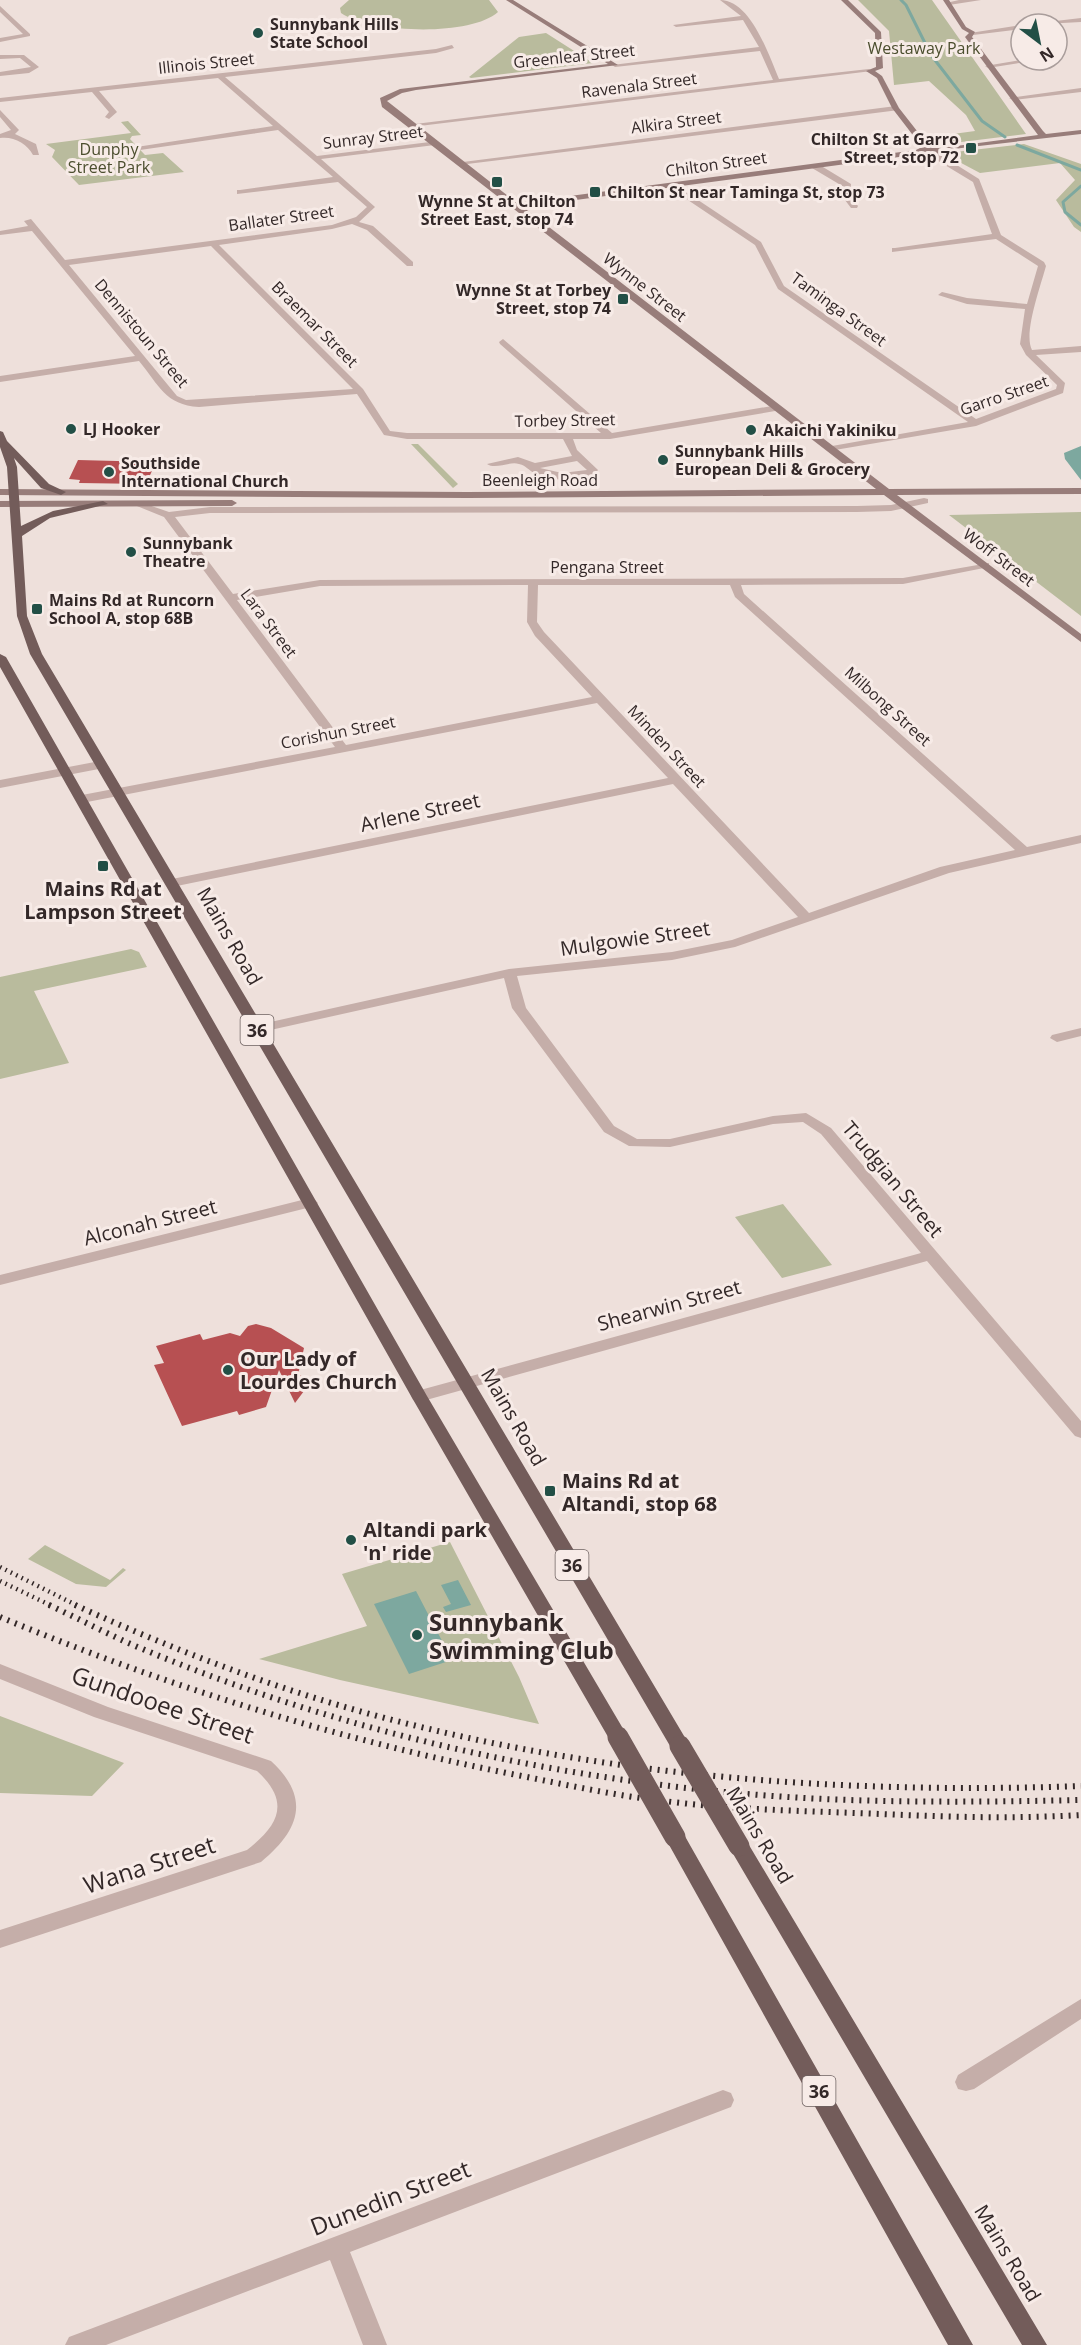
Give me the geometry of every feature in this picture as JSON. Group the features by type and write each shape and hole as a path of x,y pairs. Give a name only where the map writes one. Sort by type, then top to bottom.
{"main road":[{"name":"36","path":"2,439 12,467 15,492"},
{"path":"2,439 45,486 61,492"},
{"name":"Mains Road","path":"15,492 22,616 30,642 100,765 1035,2345"},
{"path":"16,535 34,520 103,504"},
{"name":"36","path":"0,657 419,1396 675,1837 962,2345"}],"street":[{"path":"509,0 615,65"},
{"path":"723,0 741,12 763,49 777,82"},
{"path":"844,0 878,32 880,68 869,71"},
{"path":"974,33 964,28 948,2 978,0"},
{"path":"0,8 28,35 0,40"},
{"path":"676,25 744,18"},
{"path":"0,23 14,21"},
{"path":"1009,29 974,33 968,37 1040,133 1046,136"},
{"name":"Illinois Street","path":"0,100 79,90 95,91 110,87 436,51 452,47"},
{"name":"Greenleaf Street","path":"388,95 416,88 763,49"},
{"path":"0,57 22,56 36,68 29,71 0,74"},
{"path":"988,66 1009,63"},
{"path":"869,71 880,77 896,108 930,151 976,181 997,236 895,250"},
{"name":"Ravenala Street","path":"411,125 869,71"},
{"name":"Ballater Street","path":"63,263 332,227 353,222 371,207 219,75"},
{"path":"1013,98 1081,90"},
{"path":"95,91 113,112 109,117"},
{"name":"Wynne Street","path":"388,95 383,100 385,105 900,503"},
{"name":"Alkira Street","path":"459,163 896,108"},
{"path":"0,112 15,130 10,134 0,136"},
{"path":"143,148 280,127"},
{"name":"Chilton Street","path":"515,206 1081,132"},
{"path":"10,134 33,146 36,153"},
{"path":"135,140 150,154"},
{"name":"Sunray Street","path":"315,158 435,144"},
{"path":"815,166 848,186 846,196 854,206"},
{"path":"240,192 339,179"},
{"name":"Taminga Street","path":"671,186 758,244 781,287 976,423"},
{"path":"353,222 369,228 410,264"},
{"name":"Dennistoun Street","path":"0,233 31,225 174,398 184,403 198,404 360,391"},
{"name":"Garro Street","path":"832,449 976,423 1060,391 1062,385 1029,353 1024,344 1030,307 1042,266 1040,262 997,236"},
{"name":"Braemar Street","path":"213,243 360,391 387,434"},
{"path":"942,295 967,301 1030,307"},
{"path":"502,342 610,436"},
{"path":"1029,353 1081,349"},
{"path":"0,379 142,358"},
{"name":"Torbey Street","path":"387,434 407,436 610,436 778,408"},
{"path":"534,466 538,472 543,474 575,475 592,472 568,445 568,436"},
{"path":"492,464 518,460 534,466 580,458"},
{"path":"744,494 768,487 848,485 858,480 861,473"},
{"name":"Beenleigh Road","path":"0,492 455,495 1081,491"},
{"name":"Beenleigh Road","path":"168,515 210,510 857,509 924,501 1081,500"},
{"name":"Beenleigh Road","path":"0,504 900,503"},
{"name":"Woff Street","path":"900,503 1081,639"},
{"path":"137,504 168,515"},
{"name":"Lara Street","path":"168,515 342,748"},
{"name":"Pengana Street","path":"230,598 320,583 903,581 985,566"},
{"name":"Milbong Street","path":"734,581 739,595 1025,852"},
{"name":"Minden Street","path":"533,582 532,622 539,633 807,919"},
{"name":"Corishun Street","path":"82,799 600,699"},
{"path":"0,784 100,765"},
{"name":"Arlene Street","path":"172,884 676,780"},
{"name":"Mulgowie Street","path":"257,1029 509,973 672,956 735,943 913,879 1081,839"},
{"name":"Trudgian Street","path":"509,973 519,1008 609,1129 634,1143 670,1143 773,1120 806,1117 826,1131 1081,1432"},
{"path":"1057,1038 1081,1032"},
{"name":"Alconah Street","path":"0,1280 310,1203"},
{"name":"Shearwin Street","path":"419,1396 930,1256"},
{"name":"Gundooee Street","path":"0,1671 101,1712 264,1766 282,1783 289,1808"},
{"name":"Wana Street","path":"0,1939 254,1856 279,1834 286,1821 289,1808"},
{"path":"966,2082 1081,2008"},
{"name":"Dunedin Street","path":"77,2345 723,2100"},
{"path":"336,2247 375,2345"}],"green space":[{"path":"349,0 489,0 498,12 466,26 444,29 396,28 355,20 341,13 340,8"},
{"name":"Westaway Park","path":"858,0 932,0 1026,134 945,144 935,143 931,137 975,131 966,115 929,81 894,85 889,31"},
{"path":"546,33 593,63 469,77 519,37"},
{"name":"Dunphy Street Park","path":"128,121 141,135 132,136 130,139 145,155 163,153 184,172 79,185 52,157 55,150 46,144 131,133 121,122"},
{"path":"1024,144 1081,164 1081,232 1074,227 1056,200 1075,180 1060,163 980,173 948,156 955,152"},
{"path":"411,444 418,444 458,484 453,488"},
{"path":"1081,512 1081,616 949,515"},
{"path":"131,949 139,952 147,967 34,991 69,1063 0,1079 0,977"},
{"path":"783,1204 832,1265 782,1278 735,1217"},
{"name":"Sunnybank Swimming Club","path":"450,1542 519,1677 539,1724 340,1680 259,1659 367,1626 342,1574"},
{"path":"45,1545 110,1580 123,1568 126,1570 106,1587 76,1584 28,1559"},
{"path":"0,1716 124,1763 92,1796 0,1793"}],"water":[{"path":"1081,446 1081,480 1065,459 1064,453"},
{"path":"458,1580 471,1605 446,1612 443,1607 451,1604 441,1585"},
{"path":"416,1591 452,1660 409,1674 374,1604"}],"building":[{"name":"Southside International Church","path":"78,460 156,462 146,484 79,483 80,480 69,479"},
{"name":"Our Lady of Lourdes Church","path":"256,1324 271,1328 304,1348 298,1375 313,1379 295,1403 279,1370 266,1407 239,1415 237,1411 182,1426 154,1365 164,1363 156,1346 200,1334 203,1340 230,1333 240,1336 248,1326"}],"waterway":[{"path":"901,0 906,5 931,55 982,121 1005,137"},
{"path":"1017,145 1081,170"},
{"path":"1081,186 1063,202 1065,212 1081,225"}],"railway":[{"path":"0,1567 78,1606"},
{"path":"0,1581 52,1606"},
{"path":"49,1605 126,1642 206,1674 289,1703 373,1728 544,1767 631,1781 804,1798 942,1802 1081,1800"},
{"path":"75,1605 200,1658 286,1689 417,1726 580,1759 747,1779 830,1785 998,1788 1081,1786"},
{"path":"0,1617 194,1690 325,1730 459,1763 595,1790 691,1804 772,1810 981,1817 1081,1815"}],"place":[{"name":"Sunnybank Hills State School","path":"258,33"},
{"name":"Chilton St at Garro Street, stop 72","path":"971,148"},
{"name":"Wynne St at Chilton Street East, stop 74","path":"497,182"},
{"name":"Chilton St near Taminga St, stop 73","path":"595,192"},
{"name":"Wynne St at Torbey Street, stop 74","path":"623,299"},
{"name":"LJ Hooker","path":"71,429"},
{"name":"Akaichi Yakiniku","path":"751,430"},
{"name":"Sunnybank Hills European Deli & Grocery","path":"663,460"},
{"name":"Southside International Church","path":"109,472"},
{"name":"Sunnybank Theatre","path":"131,552"},
{"name":"Mains Rd at Runcorn School A, stop 68B","path":"37,609"},
{"name":"Mains Rd at Lampson Street","path":"103,866"},
{"name":"Our Lady of Lourdes Church","path":"228,1370"},
{"name":"Mains Rd at Altandi, stop 68","path":"550,1491"},
{"name":"Altandi park 'n' ride","path":"351,1540"},
{"name":"Sunnybank Swimming Club","path":"417,1635"}]}
